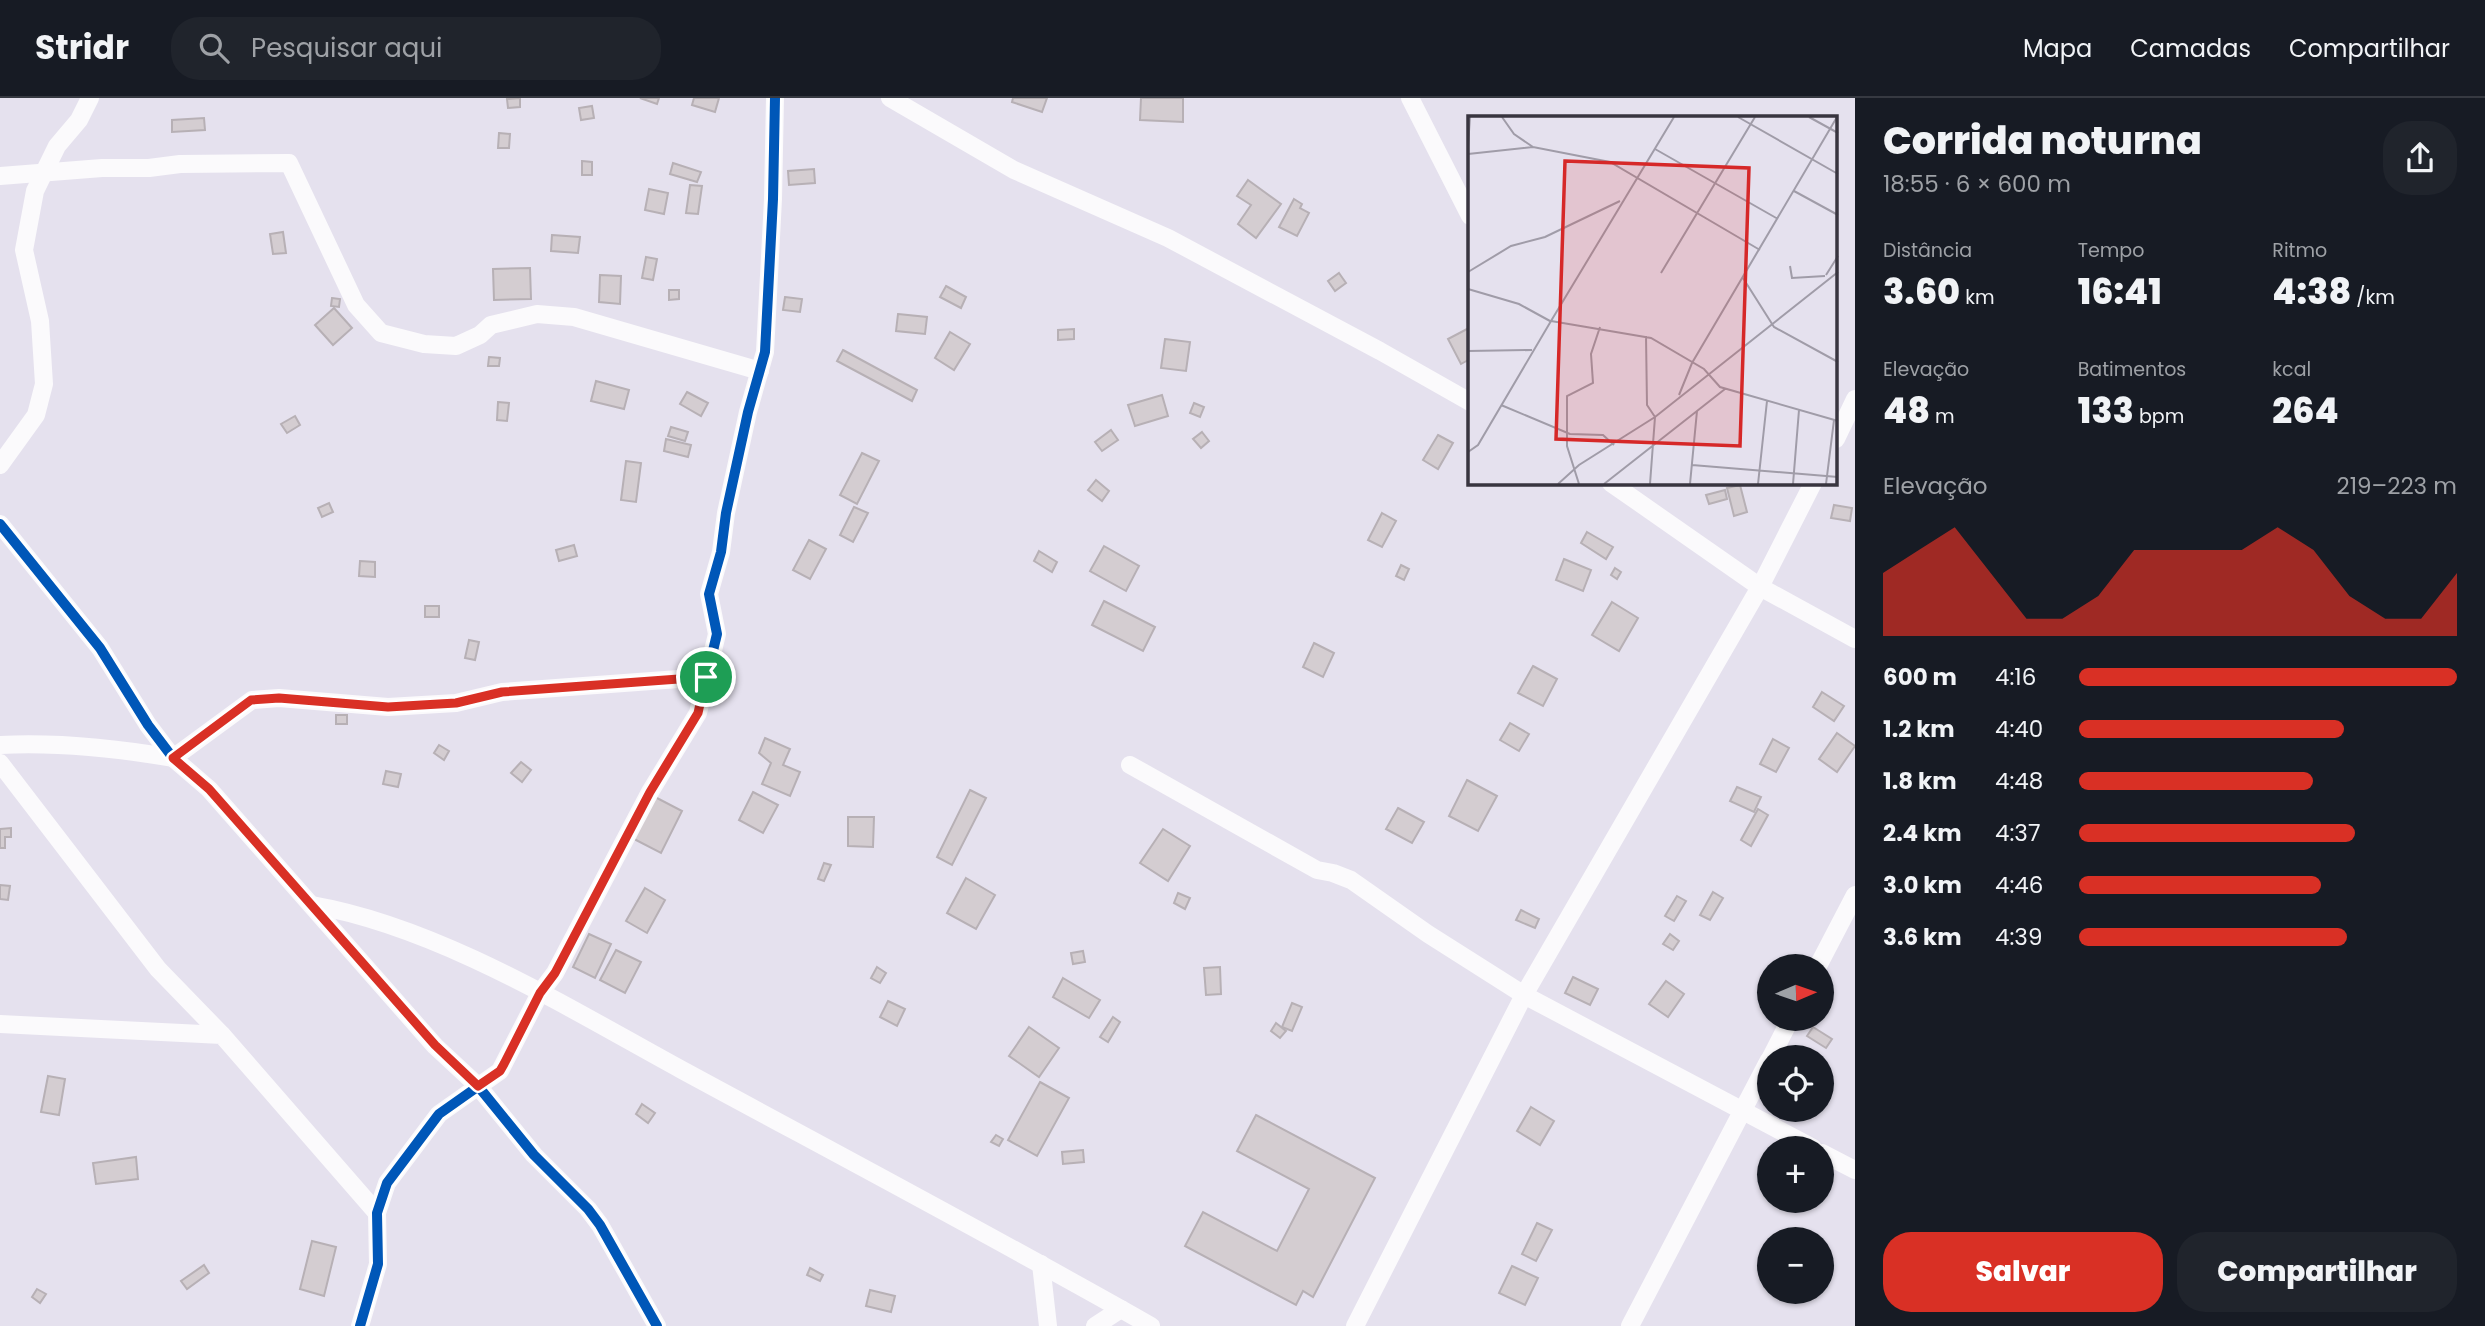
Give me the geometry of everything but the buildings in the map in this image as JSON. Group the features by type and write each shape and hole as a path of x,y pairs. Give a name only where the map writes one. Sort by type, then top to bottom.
{"street":[{"path":"0,465 36,415 44,384 40,321 24,250 35,191 57,146 79,120 90,98"},
{"path":"360,1326 378,1264 377,1213 387,1183 439,1114 500,1071 650,792 698,713 717,634 709,594 721,552 726,513 748,412 765,352 775,98"},
{"path":"890,98 1014,170 1168,238 1468,401"},
{"path":"1410,98 1468,212"},
{"path":"0,176 180,164 289,163 356,305 381,333 424,344 456,346 480,335 491,325 503,322 537,314 574,317 760,371"},
{"path":"1838,435 1855,399"},
{"path":"1614,485 1760,587 1855,639"},
{"path":"1355,1326 1524,995 1760,587 1812,485"},
{"path":"0,524 100,648 148,725 173,758 209,789 435,1045 478,1086 534,1156 588,1209 600,1225 657,1326"},
{"path":"0,744 107,747 173,758 251,700 279,698 388,707 456,703 502,692 706,677"},
{"path":"0,763 159,970 222,1035 377,1213"},
{"path":"1130,765 1317,870 1351,880 1428,934 1524,995 1790,1136"},
{"path":"1824,954 1855,895"},
{"path":"312,905 416,934 540,993 1151,1326"},
{"path":"0,1024 222,1035"},
{"path":"1630,1326 1757,1084"},
{"path":"1834,1159 1855,1170"},
{"path":"1041,1264 1048,1326"},
{"path":"1095,1326 1121,1309"}],"cycle path":[{"path":"360,1326 378,1264 377,1213 387,1183 439,1114 500,1071 650,792 698,713 717,634 709,594 721,552 726,513 748,412 765,352 775,98"},
{"path":"0,524 100,648 148,725 173,758 209,789 435,1046 478,1086 534,1155 588,1209 600,1225 657,1326"}],"route":[{"path":"706,677 698,713 650,792 555,973 540,993 500,1071 478,1086 435,1045 209,789 173,758 251,700 279,698 388,707 456,703 502,692 706,677"}]}
